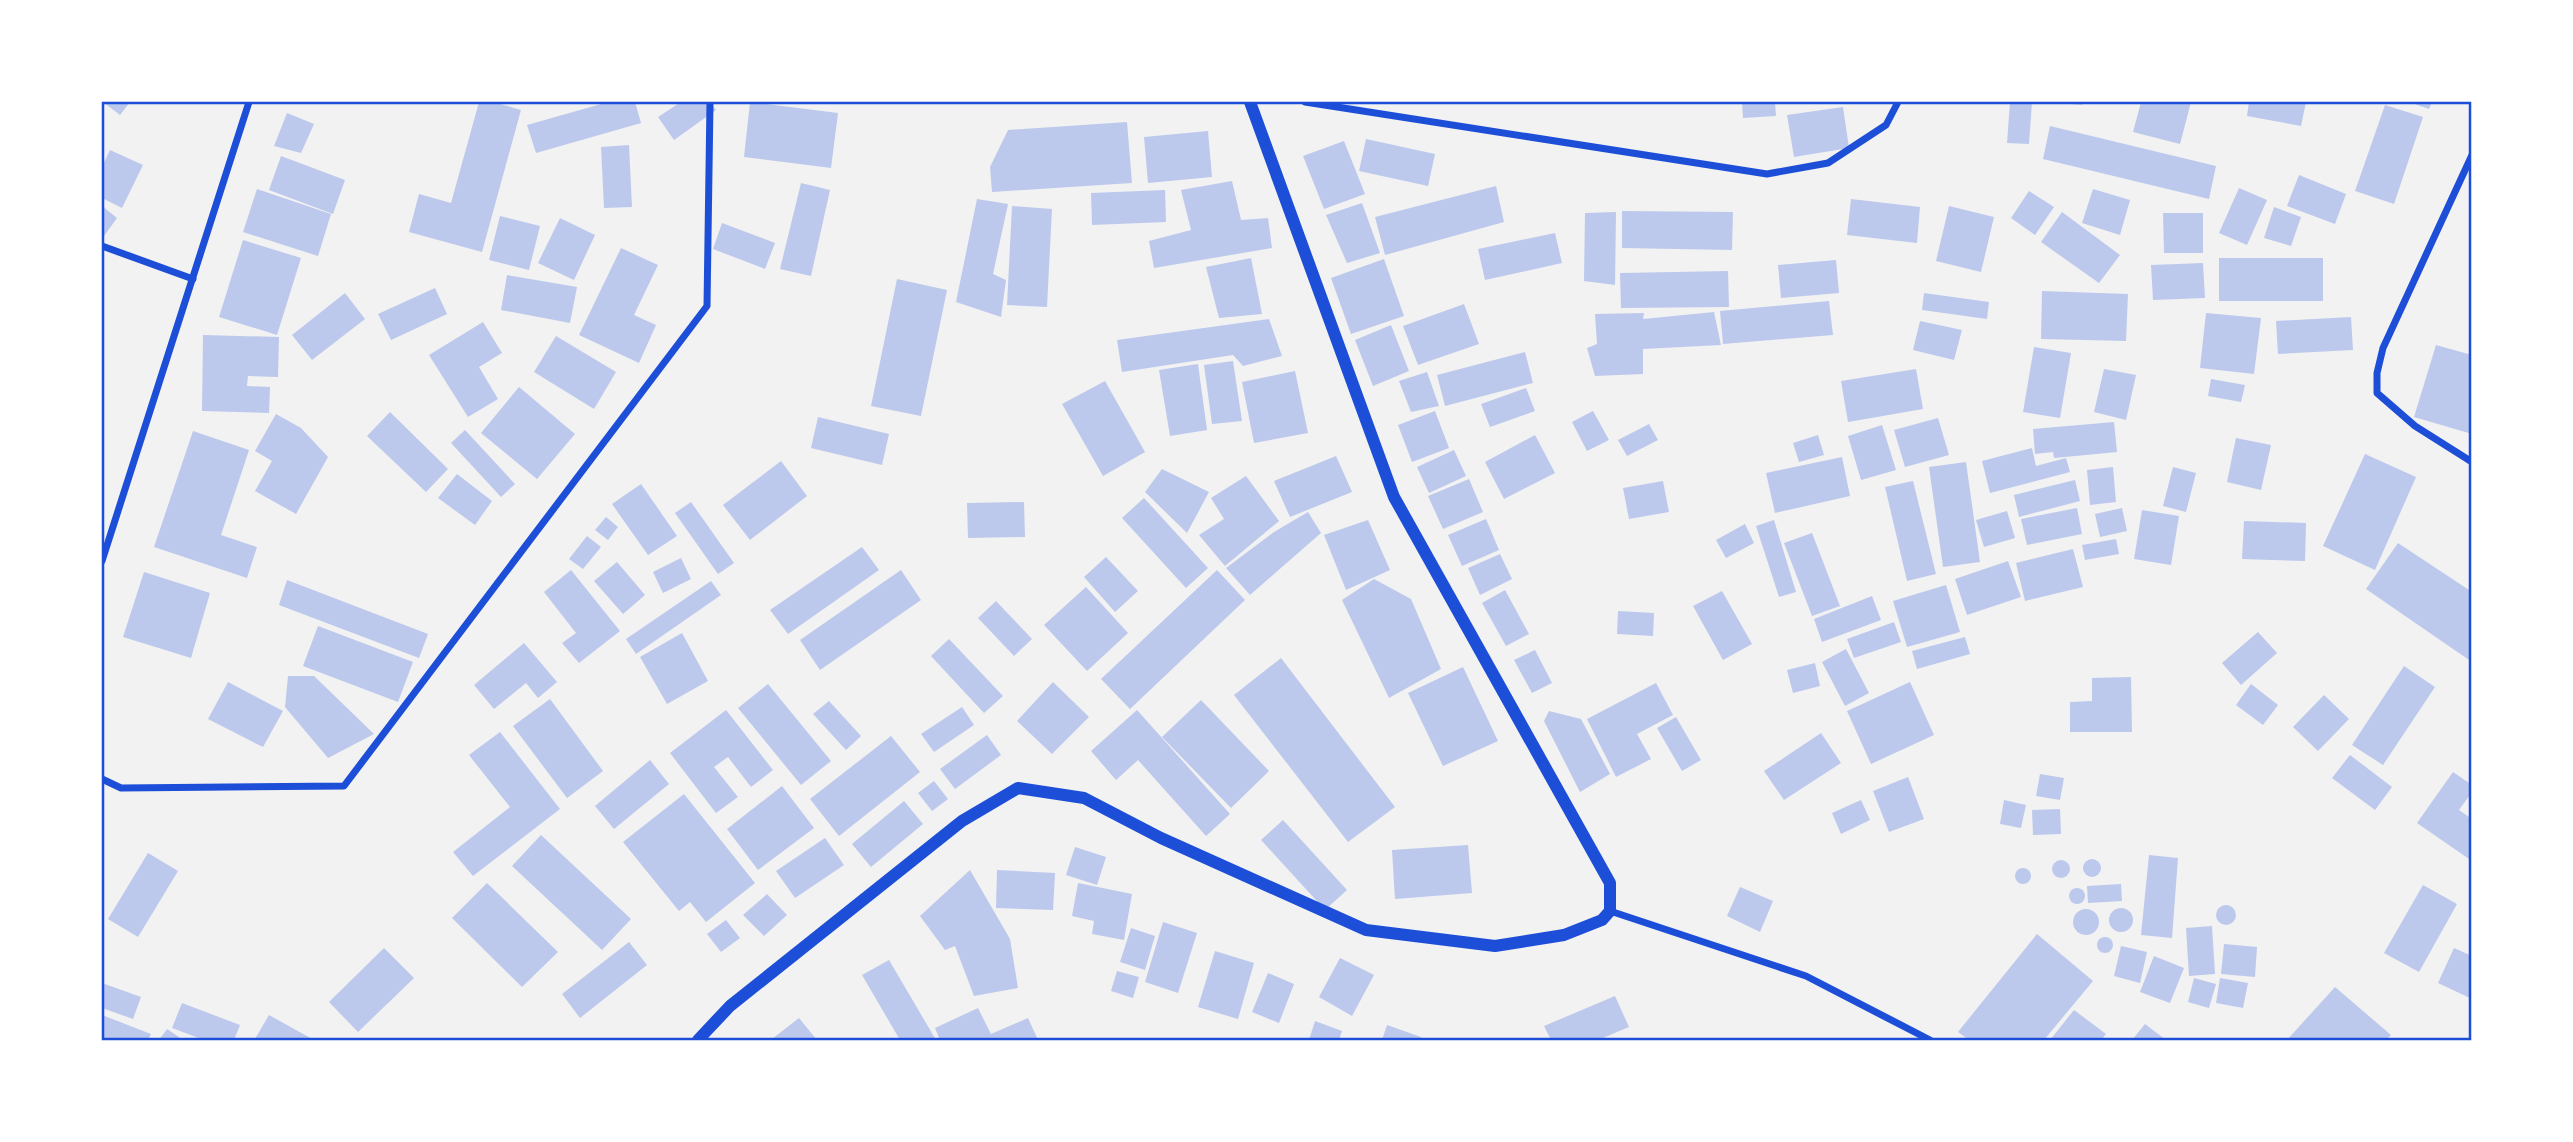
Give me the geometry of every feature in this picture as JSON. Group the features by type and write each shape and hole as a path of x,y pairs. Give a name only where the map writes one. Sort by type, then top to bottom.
{"street":[{"path":"102,561 249,102"},
{"path":"102,779 121,788 344,786 707,306 710,102"},
{"path":"698,1041 730,1006 962,821 1018,788 1084,798 1161,838 1366,930 1494,946 1563,935 1602,920 1610,911 1610,883 1394,497 1250,102"},
{"path":"1306,102 1767,174 1828,163 1886,125 1898,102"},
{"path":"2472,155 2383,348 2377,373 2377,393 2416,426 2472,461"},
{"path":"102,247 193,279"},
{"path":"1610,911 1806,976 1930,1041"}],"building":[{"path":"103,102 130,102 120,115"},
{"path":"479,102 493,102 521,110 482,252 409,232 419,194 451,203"},
{"path":"608,102 635,102 641,123 536,153 527,125"},
{"path":"681,102 710,102 716,110 674,140 658,117"},
{"path":"750,102 838,113 831,168 744,157"},
{"path":"1742,102 1775,102 1776,116 1743,118"},
{"path":"2010,102 2032,102 2029,144 2007,143"},
{"path":"2082,102 2082,105 2061,103"},
{"path":"2141,102 2191,102 2180,144 2133,132"},
{"path":"2249,102 2306,102 2301,126 2247,116"},
{"path":"2409,102 2432,102 2429,109"},
{"path":"2385,105 2423,117 2394,204 2355,191"},
{"path":"1843,107 1849,148 1794,157 1787,115"},
{"path":"287,113 314,124 301,153 274,146"},
{"path":"1127,122 1132,183 992,192 990,167 1008,130"},
{"path":"2050,126 2216,166 2209,199 2043,159"},
{"path":"1208,131 1212,177 1148,183 1144,137"},
{"path":"1366,139 1435,154 1428,186 1359,171"},
{"path":"1344,141 1365,194 1324,209 1303,156"},
{"path":"629,145 632,207 604,208 601,147"},
{"path":"110,150 143,165 122,208 102,198 102,167"},
{"path":"281,156 345,180 333,214 269,190"},
{"path":"2299,175 2346,194 2335,224 2287,206"},
{"path":"1232,181 1241,220 1268,218 1272,248 1154,268 1149,241 1191,230 1181,190"},
{"path":"801,183 830,190 811,276 780,269"},
{"path":"1496,186 1504,222 1385,255 1375,217"},
{"path":"2239,188 2267,200 2247,245 2219,233"},
{"path":"257,189 331,214 318,256 243,232"},
{"path":"2093,189 2130,200 2120,235 2082,223"},
{"path":"1165,190 1166,222 1092,225 1091,193"},
{"path":"2029,191 2054,207 2035,235 2011,218"},
{"path":"977,199 1008,204 993,274 1006,280 1001,317 956,302"},
{"path":"1851,199 1920,207 1917,243 1847,235"},
{"path":"1362,203 1380,253 1347,263 1326,215"},
{"path":"102,206 117,218 102,239"},
{"path":"1012,206 1052,209 1047,307 1007,305"},
{"path":"1949,206 1994,217 1981,272 1936,261"},
{"path":"2274,207 2301,217 2291,246 2264,238"},
{"path":"1622,211 1733,212 1732,250 1622,248"},
{"path":"1616,212 1615,285 1584,281 1585,213"},
{"path":"2062,212 2120,255 2099,283 2041,242"},
{"path":"2163,213 2203,213 2203,253 2164,253"},
{"path":"500,216 540,226 529,270 489,260"},
{"path":"560,218 595,235 574,280 538,263"},
{"path":"722,223 775,243 765,269 713,249"},
{"path":"1555,233 1562,263 1485,280 1478,249"},
{"path":"243,240 301,258 277,335 219,317"},
{"path":"621,248 658,265 634,315 656,325 639,363 579,335"},
{"path":"1251,258 1262,314 1219,318 1206,267"},
{"path":"2219,258 2323,258 2323,301 2219,301"},
{"path":"1384,259 1404,316 1351,334 1331,278"},
{"path":"1836,260 1839,293 1781,298 1778,265"},
{"path":"2203,263 2205,298 2153,300 2151,265"},
{"path":"1728,271 1729,307 1621,308 1620,273"},
{"path":"507,275 577,287 570,323 501,310"},
{"path":"897,279 947,290 921,416 871,406"},
{"path":"435,288 447,314 391,340 378,314"},
{"path":"2042,291 2128,294 2126,341 2041,339"},
{"path":"345,293 365,319 312,360 292,335"},
{"path":"1924,293 1989,302 1987,319 1922,310"},
{"path":"1829,301 1833,335 1723,344 1720,311"},
{"path":"1464,304 1479,344 1418,365 1403,326"},
{"path":"1714,312 1721,345 1643,349 1643,374 1595,376 1587,348 1597,344 1595,314 1644,313 1643,319"},
{"path":"2206,313 2261,318 2254,374 2200,368"},
{"path":"2351,317 2353,350 2278,354 2276,321"},
{"path":"1269,319 1282,356 1243,366 1233,355 1122,372 1117,340"},
{"path":"1920,321 1962,330 1954,360 1913,350"},
{"path":"483,322 502,353 479,367 498,399 468,417 429,355"},
{"path":"1391,325 1409,371 1373,386 1355,340"},
{"path":"203,335 279,337 278,377 248,376 247,386 270,387 269,413 202,411"},
{"path":"556,336 616,372 594,409 534,372"},
{"path":"2436,345 2472,355 2472,434 2414,417"},
{"path":"2034,347 2071,353 2060,418 2023,412"},
{"path":"1525,352 1533,383 1445,406 1437,375"},
{"path":"1233,361 1242,421 1212,424 1204,365"},
{"path":"1198,364 1207,430 1170,436 1159,370"},
{"path":"1916,369 1923,409 1848,422 1841,381"},
{"path":"2104,369 2136,375 2126,420 2094,412"},
{"path":"1295,371 1308,433 1254,443 1242,382"},
{"path":"1427,372 1439,406 1411,412 1399,381"},
{"path":"2211,379 2245,385 2241,402 2208,396"},
{"path":"1105,381 1145,452 1103,476 1062,404"},
{"path":"519,387 575,434 537,479 481,433"},
{"path":"1526,388 1535,411 1490,427 1481,404"},
{"path":"1435,411 1449,448 1412,462 1398,425"},
{"path":"1593,411 1609,440 1587,451 1572,422"},
{"path":"390,412 448,469 426,492 367,436"},
{"path":"276,414 301,428 328,457 296,514 255,491 272,461 255,451"},
{"path":"818,417 889,434 882,465 811,448"},
{"path":"1938,418 1949,455 1905,467 1894,430"},
{"path":"2114,422 2117,452 2054,458 2053,452 2035,454 2033,429"},
{"path":"1649,424 1658,440 1627,456 1618,440"},
{"path":"1882,425 1896,470 1861,480 1848,436"},
{"path":"465,430 515,484 501,497 451,443"},
{"path":"193,431 249,450 221,535 257,547 247,578 154,547"},
{"path":"1535,435 1555,473 1504,499 1485,462"},
{"path":"1818,435 1824,455 1799,462 1793,443"},
{"path":"2236,438 2271,445 2261,490 2227,482"},
{"path":"2032,448 2036,466 2066,458 2070,472 1990,493 1982,461"},
{"path":"1454,450 1466,476 1429,493 1417,467"},
{"path":"2365,454 2416,477 2375,570 2323,546"},
{"path":"1336,456 1352,492 1290,517 1274,481"},
{"path":"1842,457 1850,496 1775,513 1766,473"},
{"path":"781,461 807,496 750,540 723,505"},
{"path":"1966,462 1980,562 1943,567 1929,467"},
{"path":"2113,467 2116,502 2090,505 2087,470"},
{"path":"2173,467 2196,473 2186,512 2163,506"},
{"path":"1162,469 1209,492 1187,533 1145,492"},
{"path":"457,474 492,501 475,525 438,498"},
{"path":"1246,476 1279,521 1225,566 1199,535 1224,519 1211,498"},
{"path":"1469,479 1483,512 1443,529 1428,496"},
{"path":"2075,480 2080,501 2019,517 2014,495"},
{"path":"1663,481 1669,512 1629,519 1623,488"},
{"path":"1913,481 1936,574 1907,581 1885,487"},
{"path":"641,484 677,536 648,555 612,504"},
{"path":"1144,498 1208,568 1186,588 1122,518"},
{"path":"691,502 734,563 718,574 675,513"},
{"path":"1024,502 1025,537 968,538 967,503"},
{"path":"2077,508 2082,534 2027,545 2021,519"},
{"path":"2122,508 2127,531 2100,537 2095,514"},
{"path":"2142,510 2179,516 2171,565 2134,559"},
{"path":"2007,511 2015,538 1984,547 1976,520"},
{"path":"1308,512 1321,533 1250,595 1226,568 1274,532"},
{"path":"606,517 618,527 608,540 595,530"},
{"path":"1486,519 1499,550 1462,566 1448,535"},
{"path":"1368,520 1390,570 1346,590 1324,535"},
{"path":"1774,520 1796,592 1779,597 1756,526"},
{"path":"2244,521 2306,523 2305,561 2242,559"},
{"path":"1745,524 1754,543 1726,558 1716,540"},
{"path":"1812,533 1840,606 1812,616 1784,543"},
{"path":"587,536 601,547 583,569 569,559"},
{"path":"2116,539 2119,554 2085,560 2082,545"},
{"path":"2398,543 2472,592 2472,662 2366,589"},
{"path":"862,547 879,570 788,634 770,610"},
{"path":"2073,549 2083,587 2025,601 2016,563"},
{"path":"1500,554 1512,579 1480,595 1468,568"},
{"path":"1106,557 1138,591 1115,612 1084,577"},
{"path":"681,558 691,579 663,593 653,572"},
{"path":"2008,561 2021,597 1967,615 1955,579"},
{"path":"617,562 645,595 623,614 594,581"},
{"path":"571,570 620,631 579,663 562,643 576,633 544,592"},
{"path":"901,570 921,600 820,670 800,640"},
{"path":"1217,570 1245,600 1130,709 1101,679"},
{"path":"144,572 210,593 191,658 123,637"},
{"path":"1374,579 1411,599 1441,669 1389,698 1342,600"},
{"path":"287,580 428,634 419,658 279,605"},
{"path":"711,581 721,595 636,654 626,639"},
{"path":"1946,585 1960,632 1907,647 1893,601"},
{"path":"1086,587 1128,633 1087,671 1044,625"},
{"path":"1505,590 1529,634 1506,646 1482,603"},
{"path":"1722,591 1752,644 1723,660 1693,606"},
{"path":"1872,596 1881,620 1822,642 1814,619"},
{"path":"996,601 1032,639 1014,656 978,618"},
{"path":"1618,611 1654,613 1653,636 1617,634"},
{"path":"1894,622 1901,642 1854,658 1847,639"},
{"path":"318,626 413,662 398,702 303,666"},
{"path":"2258,632 2277,653 2241,685 2222,663"},
{"path":"682,633 708,681 667,704 640,657"},
{"path":"1965,637 1970,654 1917,669 1912,651"},
{"path":"949,639 1003,696 984,713 931,656"},
{"path":"524,643 557,682 538,698 526,683 494,709 474,685"},
{"path":"1846,649 1869,693 1845,706 1822,662"},
{"path":"1535,650 1552,683 1532,693 1514,660"},
{"path":"1281,658 1395,807 1348,842 1234,695"},
{"path":"1815,663 1820,686 1793,693 1787,670"},
{"path":"2404,666 2435,687 2383,765 2352,745"},
{"path":"1463,667 1498,741 1443,766 1408,693"},
{"path":"288,676 314,676 374,734 328,758 285,707"},
{"path":"2131,677 2132,732 2070,732 2070,702 2092,701 2092,678"},
{"path":"228,682 283,711 263,747 208,719"},
{"path":"1053,682 1089,717 1052,754 1017,721"},
{"path":"1910,682 1934,735 1871,764 1847,711"},
{"path":"1656,683 1673,715 1637,734 1651,759 1616,777 1587,719"},
{"path":"768,684 831,761 801,785 738,708"},
{"path":"2251,684 2278,705 2263,725 2236,705"},
{"path":"2324,695 2349,719 2318,751 2293,727"},
{"path":"550,699 603,771 567,798 513,726"},
{"path":"1201,700 1269,771 1231,808 1162,737"},
{"path":"829,701 861,736 846,750 813,714"},
{"path":"962,707 974,725 934,752 921,734"},
{"path":"726,710 773,770 751,787 728,757 714,767 738,797 716,813 670,753"},
{"path":"1137,710 1230,814 1206,836 1138,760 1116,780 1091,751"},
{"path":"1549,711 1581,719 1610,774 1580,792 1544,721"},
{"path":"1676,717 1701,760 1682,771 1657,728"},
{"path":"500,732 560,809 473,876 453,852 510,807 469,755"},
{"path":"1821,733 1841,763 1784,800 1764,771"},
{"path":"987,735 1001,755 955,789 940,769"},
{"path":"891,736 920,772 839,836 810,799"},
{"path":"2350,755 2392,787 2375,810 2332,778"},
{"path":"650,760 669,784 614,829 595,806"},
{"path":"2453,772 2472,785 2472,792 2459,810 2472,819 2472,861 2417,823"},
{"path":"2040,774 2064,778 2060,800 2036,796"},
{"path":"1908,777 1924,819 1889,832 1873,791"},
{"path":"934,781 948,799 932,811 918,793"},
{"path":"782,786 814,828 758,870 727,829"},
{"path":"684,794 755,883 706,922 690,902 679,911 623,842"},
{"path":"1861,800 1870,820 1841,834 1832,813"},
{"path":"2004,800 2026,805 2021,828 2000,824"},
{"path":"904,801 923,824 871,867 852,844"},
{"path":"2060,809 2061,834 2033,835 2032,810"},
{"path":"1283,820 1347,890 1325,910 1261,840"},
{"path":"541,835 631,919 602,950 512,866"},
{"path":"825,838 844,865 795,898 776,871"},
{"path":"1468,845 1472,893 1395,899 1392,850"},
{"path":"1075,847 1106,857 1097,885 1066,875"},
{"path":"148,853 178,871 138,937 108,919"},
{"path":"2149,855 2178,858 2172,938 2141,935"},
{"path":"2088,859 2096,859 2101,868 2099,875 2088,877 2083,872 2083,864"},
{"path":"2057,860 2065,860 2070,869 2068,876 2057,878 2052,873 2052,865"},
{"path":"2020,868 2026,868 2031,876 2029,882 2020,884 2015,879 2015,873"},
{"path":"970,870 1010,939 1018,988 974,996 955,946 945,950 920,916"},
{"path":"997,870 1055,873 1053,910 996,908"},
{"path":"487,883 558,952 522,987 452,918"},
{"path":"1078,883 1132,894 1124,940 1092,934 1094,921 1072,916"},
{"path":"2121,884 2122,901 2088,903 2087,886"},
{"path":"2423,885 2457,904 2419,972 2384,953"},
{"path":"1740,887 1773,901 1760,932 1727,916"},
{"path":"2077,888 2083,890 2083,902 2077,904 2071,902 2069,896 2071,890"},
{"path":"767,894 787,915 764,936 743,915"},
{"path":"2222,905 2230,905 2236,915 2230,925 2222,925 2216,919 2216,911"},
{"path":"2121,908 2130,911 2133,920 2130,929 2121,932 2112,929 2109,920 2112,911"},
{"path":"2086,909 2095,913 2099,922 2095,931 2086,935 2077,931 2073,922 2077,913"},
{"path":"726,920 740,938 721,952 707,934"},
{"path":"1163,922 1197,933 1178,993 1145,982"},
{"path":"2212,926 2215,974 2189,976 2186,928"},
{"path":"1131,928 1155,936 1145,970 1120,962"},
{"path":"2037,934 2093,981 2044,1040 1969,1040 1958,1032"},
{"path":"2105,937 2113,945 2105,953 2097,945"},
{"path":"629,942 647,965 580,1018 562,994"},
{"path":"2224,944 2257,947 2255,977 2221,974"},
{"path":"2121,946 2147,952 2140,983 2114,976"},
{"path":"384,948 414,978 358,1032 329,1002"},
{"path":"2454,948 2472,956 2472,999 2438,983"},
{"path":"1215,951 1254,963 1238,1019 1198,1007"},
{"path":"2154,956 2184,968 2170,1003 2140,992"},
{"path":"1340,958 1374,975 1352,1016 1319,997"},
{"path":"889,960 936,1040 900,1040 862,975"},
{"path":"1117,971 1139,977 1133,998 1111,991"},
{"path":"1268,973 1294,984 1279,1023 1252,1012"},
{"path":"2194,978 2216,984 2209,1008 2188,1002"},
{"path":"2220,978 2248,983 2243,1008 2216,1003"},
{"path":"102,983 141,997 133,1019 102,1008"},
{"path":"2335,987 2391,1035 2386,1040 2287,1040"},
{"path":"1615,996 1629,1027 1598,1040 1551,1040 1544,1026"},
{"path":"182,1003 240,1025 234,1040 204,1040 172,1028"},
{"path":"978,1008 991,1034 1028,1018 1038,1040 940,1040 935,1028"},
{"path":"2074,1010 2106,1034 2101,1040 2050,1040"},
{"path":"102,1015 151,1034 148,1040 102,1040"},
{"path":"269,1015 314,1040 255,1039"},
{"path":"799,1018 817,1040 772,1039"},
{"path":"1315,1021 1342,1031 1339,1040 1309,1040"},
{"path":"2145,1024 2166,1040 2132,1040"},
{"path":"1387,1025 1421,1037 1420,1040 1382,1040"},
{"path":"167,1029 179,1037 178,1040 159,1040"}]}
